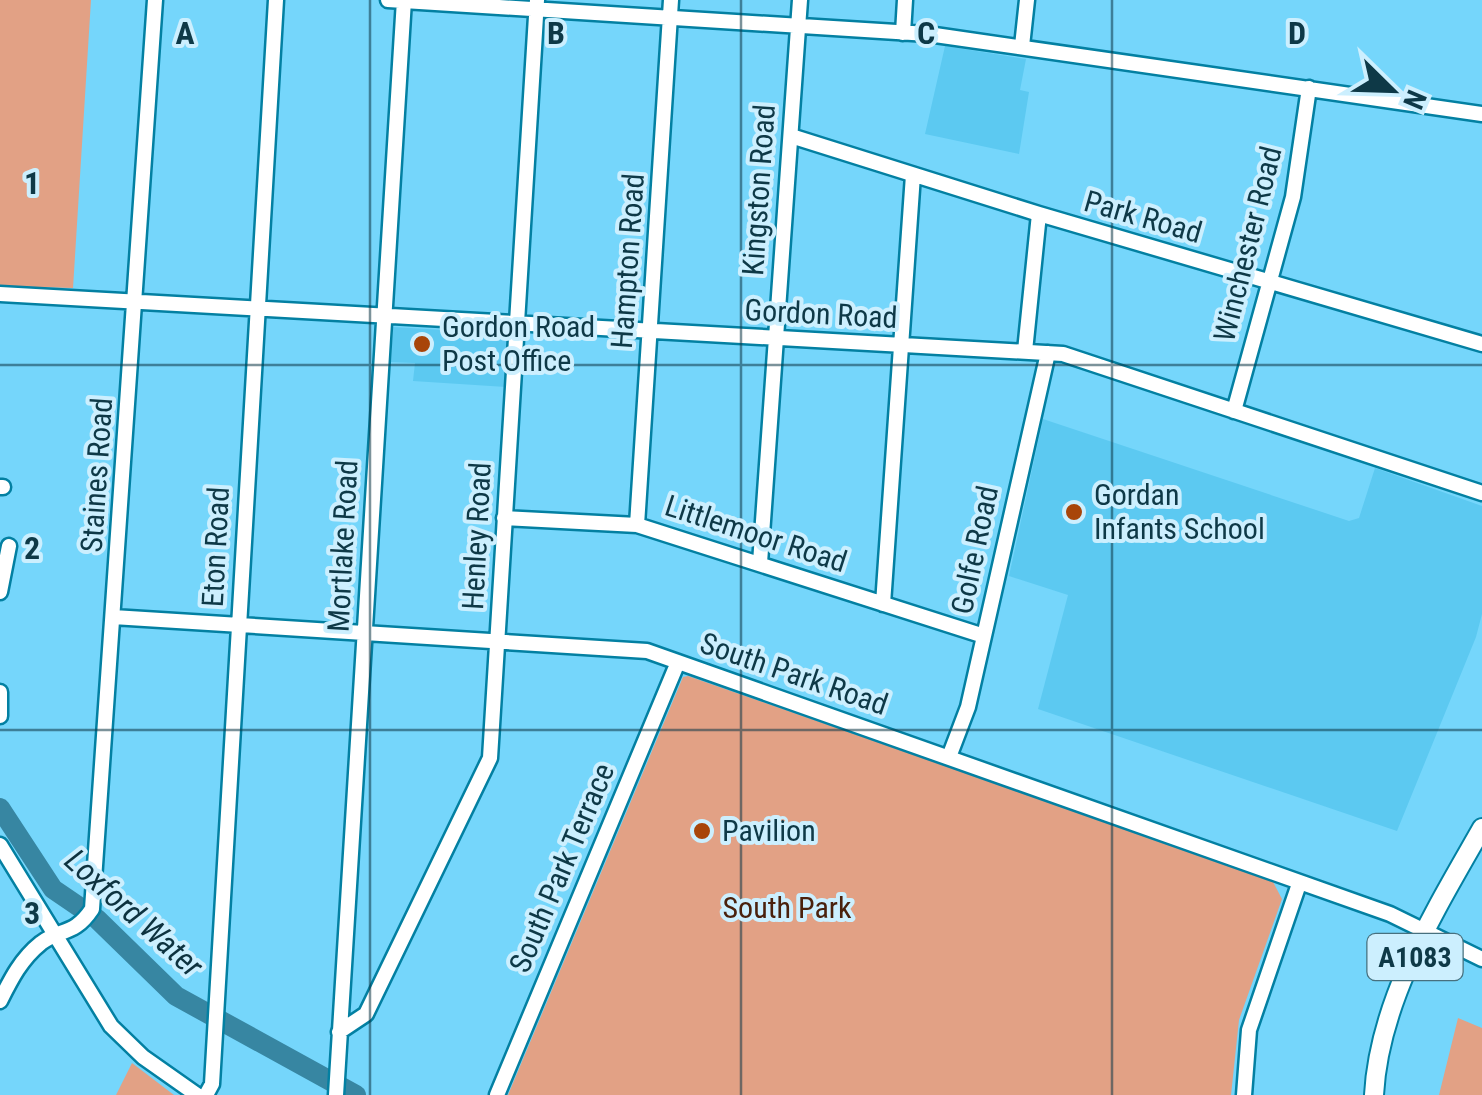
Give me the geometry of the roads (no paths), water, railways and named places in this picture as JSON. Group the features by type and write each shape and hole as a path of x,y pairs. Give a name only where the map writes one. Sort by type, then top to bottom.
{"main road":[{"name":"A1083","path":"1374,1095 1384,1037 1426,930 1482,828"}],"street":[{"name":"Staines Road","path":"0,1001 17,967 45,940 59,937 89,913 155,0"},
{"name":"Eton Road","path":"206,1095 212,1084 276,0"},
{"path":"388,0 536,5 903,33 1022,46 1482,114"},
{"name":"Hampton Road","path":"638,526 672,0"},
{"name":"Kingston Road","path":"760,563 800,0"},
{"path":"903,33 905,0"},
{"path":"1022,46 1028,0"},
{"name":"Mortlake Road","path":"337,1092 404,1"},
{"name":"Henley Road","path":"339,1032 366,1014 490,758 536,5"},
{"name":"Winchester Road","path":"1234,411 1293,197 1309,88"},
{"name":"Park Road","path":"791,136 1038,214 1482,344"},
{"path":"883,604 913,175"},
{"path":"1025,352 1038,214"},
{"name":"Gordon Road","path":"0,294 652,334 1048,353 1482,493"},
{"name":"Golfe Road","path":"949,758 968,707 1048,353"},
{"name":"Littlemoor Road","path":"504,518 638,526 984,636"},
{"path":"0,592 10,546"},
{"name":"South Park Road","path":"113,617 629,649 678,662 1426,930 1482,958"},
{"name":"South Park Terrace","path":"497,1095 678,662"},
{"path":"0,692 0,716"},
{"path":"0,846 111,1026 143,1057 197,1095"},
{"path":"1244,1095 1249,1030 1298,884"}],"waterway":[{"name":"Loxford Water","path":"0,808 53,889 97,919 176,996 356,1095"}],"place":[{"name":"Gordon Road Post Office","path":"422,344"},
{"name":"Gordan Infants School","path":"1074,512"},
{"name":"Pavilion","path":"702,831"}],"park label":[{"name":"South Park","path":"787,908"}]}
